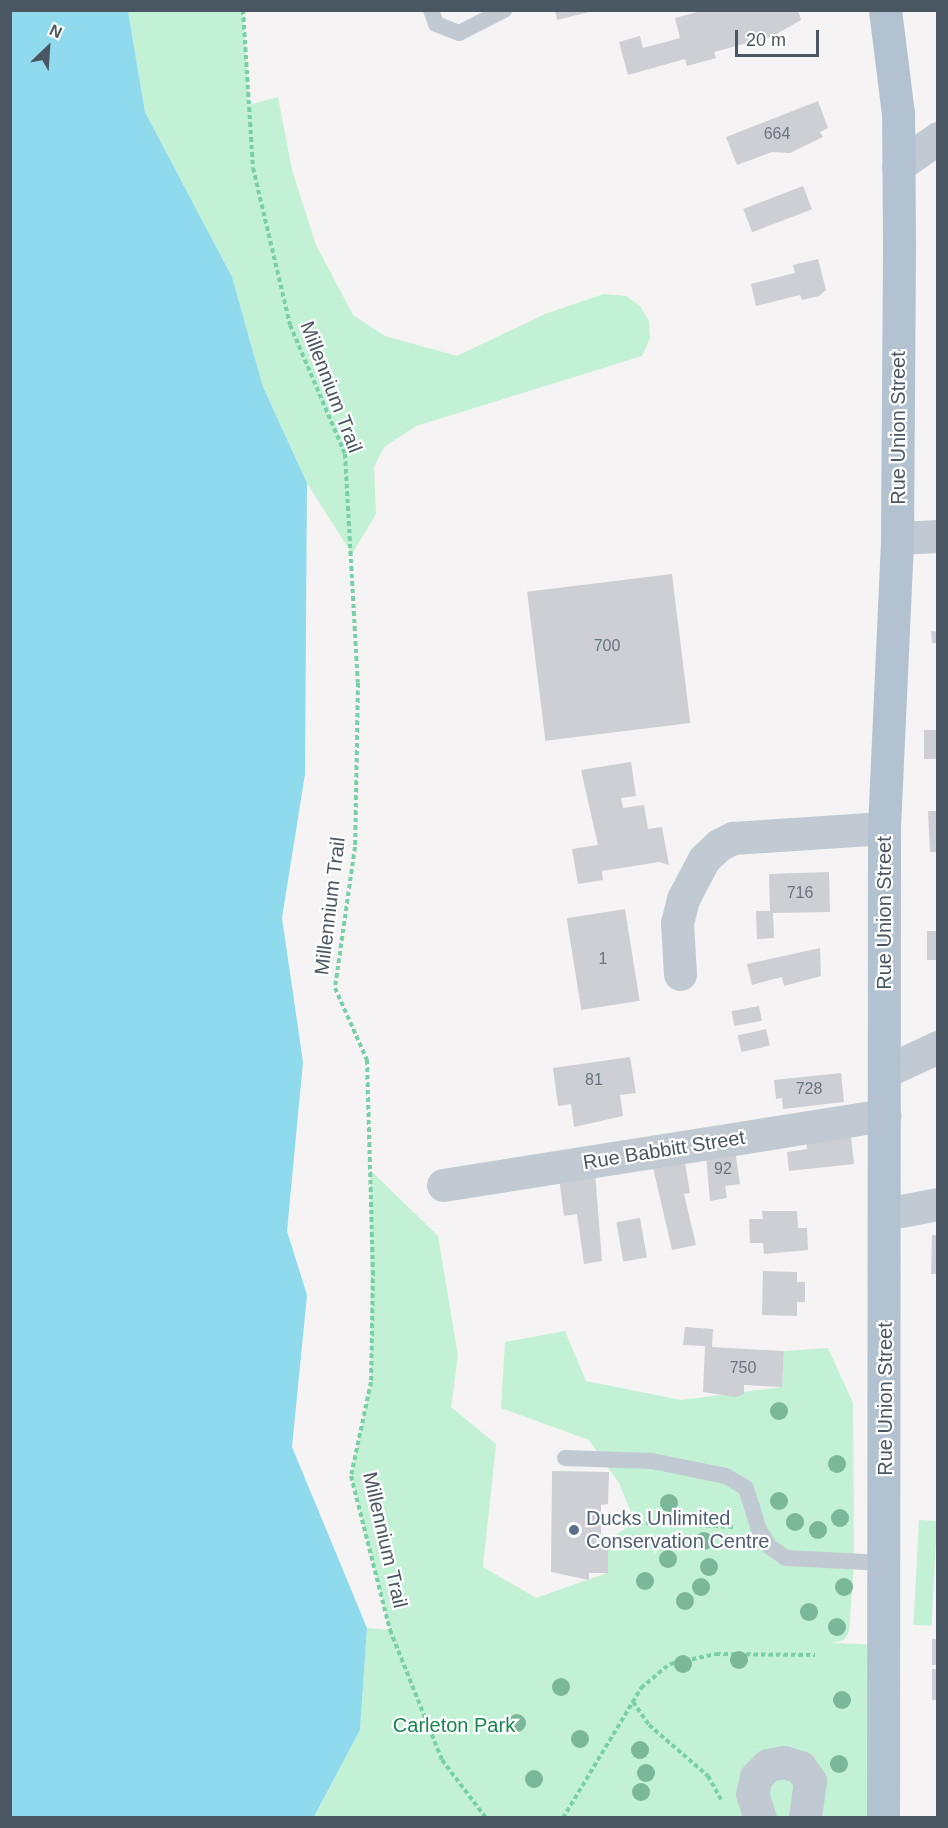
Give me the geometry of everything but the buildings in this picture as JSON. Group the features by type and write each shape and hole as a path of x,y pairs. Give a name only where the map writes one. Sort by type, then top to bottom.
{"main road":[{"name":"Rue Union Street","path":"883,1818 885,828 897,538 898,166 885,10"}],"street":[{"path":"898,166 938,138"},
{"path":"897,538 938,536"},
{"path":"680,974 677,923 683,899 704,859 718,845 733,838 885,828"},
{"path":"884,1072 938,1047"},
{"name":"Rue Babbitt Street","path":"443,1185 884,1115"},
{"path":"885,1214 938,1204"},
{"path":"760,1818 752,1794 756,1777 768,1765 784,1762 800,1767 810,1781 805,1818"}],"lane":[{"path":"432,10 436,24 459,33 504,10"},
{"path":"565,1458 652,1461 726,1476 746,1488 759,1530 770,1547 786,1558 885,1563"}],"path":[{"name":"Millennium Trail","path":"243,10 253,168 290,325 345,454 351,532 358,684 355,847 335,988 367,1060 373,1271 371,1382 351,1476 394,1641 442,1760 486,1818"},
{"path":"601,1521 759,1530"},
{"path":"563,1818 633,1702 670,1664 689,1657 815,1655"},
{"path":"633,1702 649,1725 708,1776 725,1807"}],"green space":[{"path":"128,11 243,11 249,105 278,97 292,170 316,245 353,315 385,336 457,356 545,314 604,294 626,296 640,306 649,321 650,338 642,356 416,426 384,447 374,467 376,514 352,554 307,483 263,387 232,277 145,112"},
{"name":"Carleton Park","path":"370,1170 438,1236 458,1356 451,1407 496,1444 483,1567 536,1598 607,1573 608,1540 635,1522 619,1483 589,1440 501,1408 505,1342 565,1331 586,1381 681,1400 782,1387 784,1351 828,1348 853,1403 854,1563 849,1632 844,1640 830,1643 884,1645 883,1817 314,1818 360,1730 367,1628 390,1630 351,1476 371,1382"},
{"path":"919,1520 937,1521 931,1626 914,1625"}],"water":[{"path":"11,10 128,11 145,112 232,277 263,387 307,483 305,774 282,918 303,1062 287,1231 307,1295 292,1447 367,1628 360,1730 314,1817 11,1817"}],"place":[{"name":"Ducks Unlimited Conservation Centre","path":"574,1530"}]}
